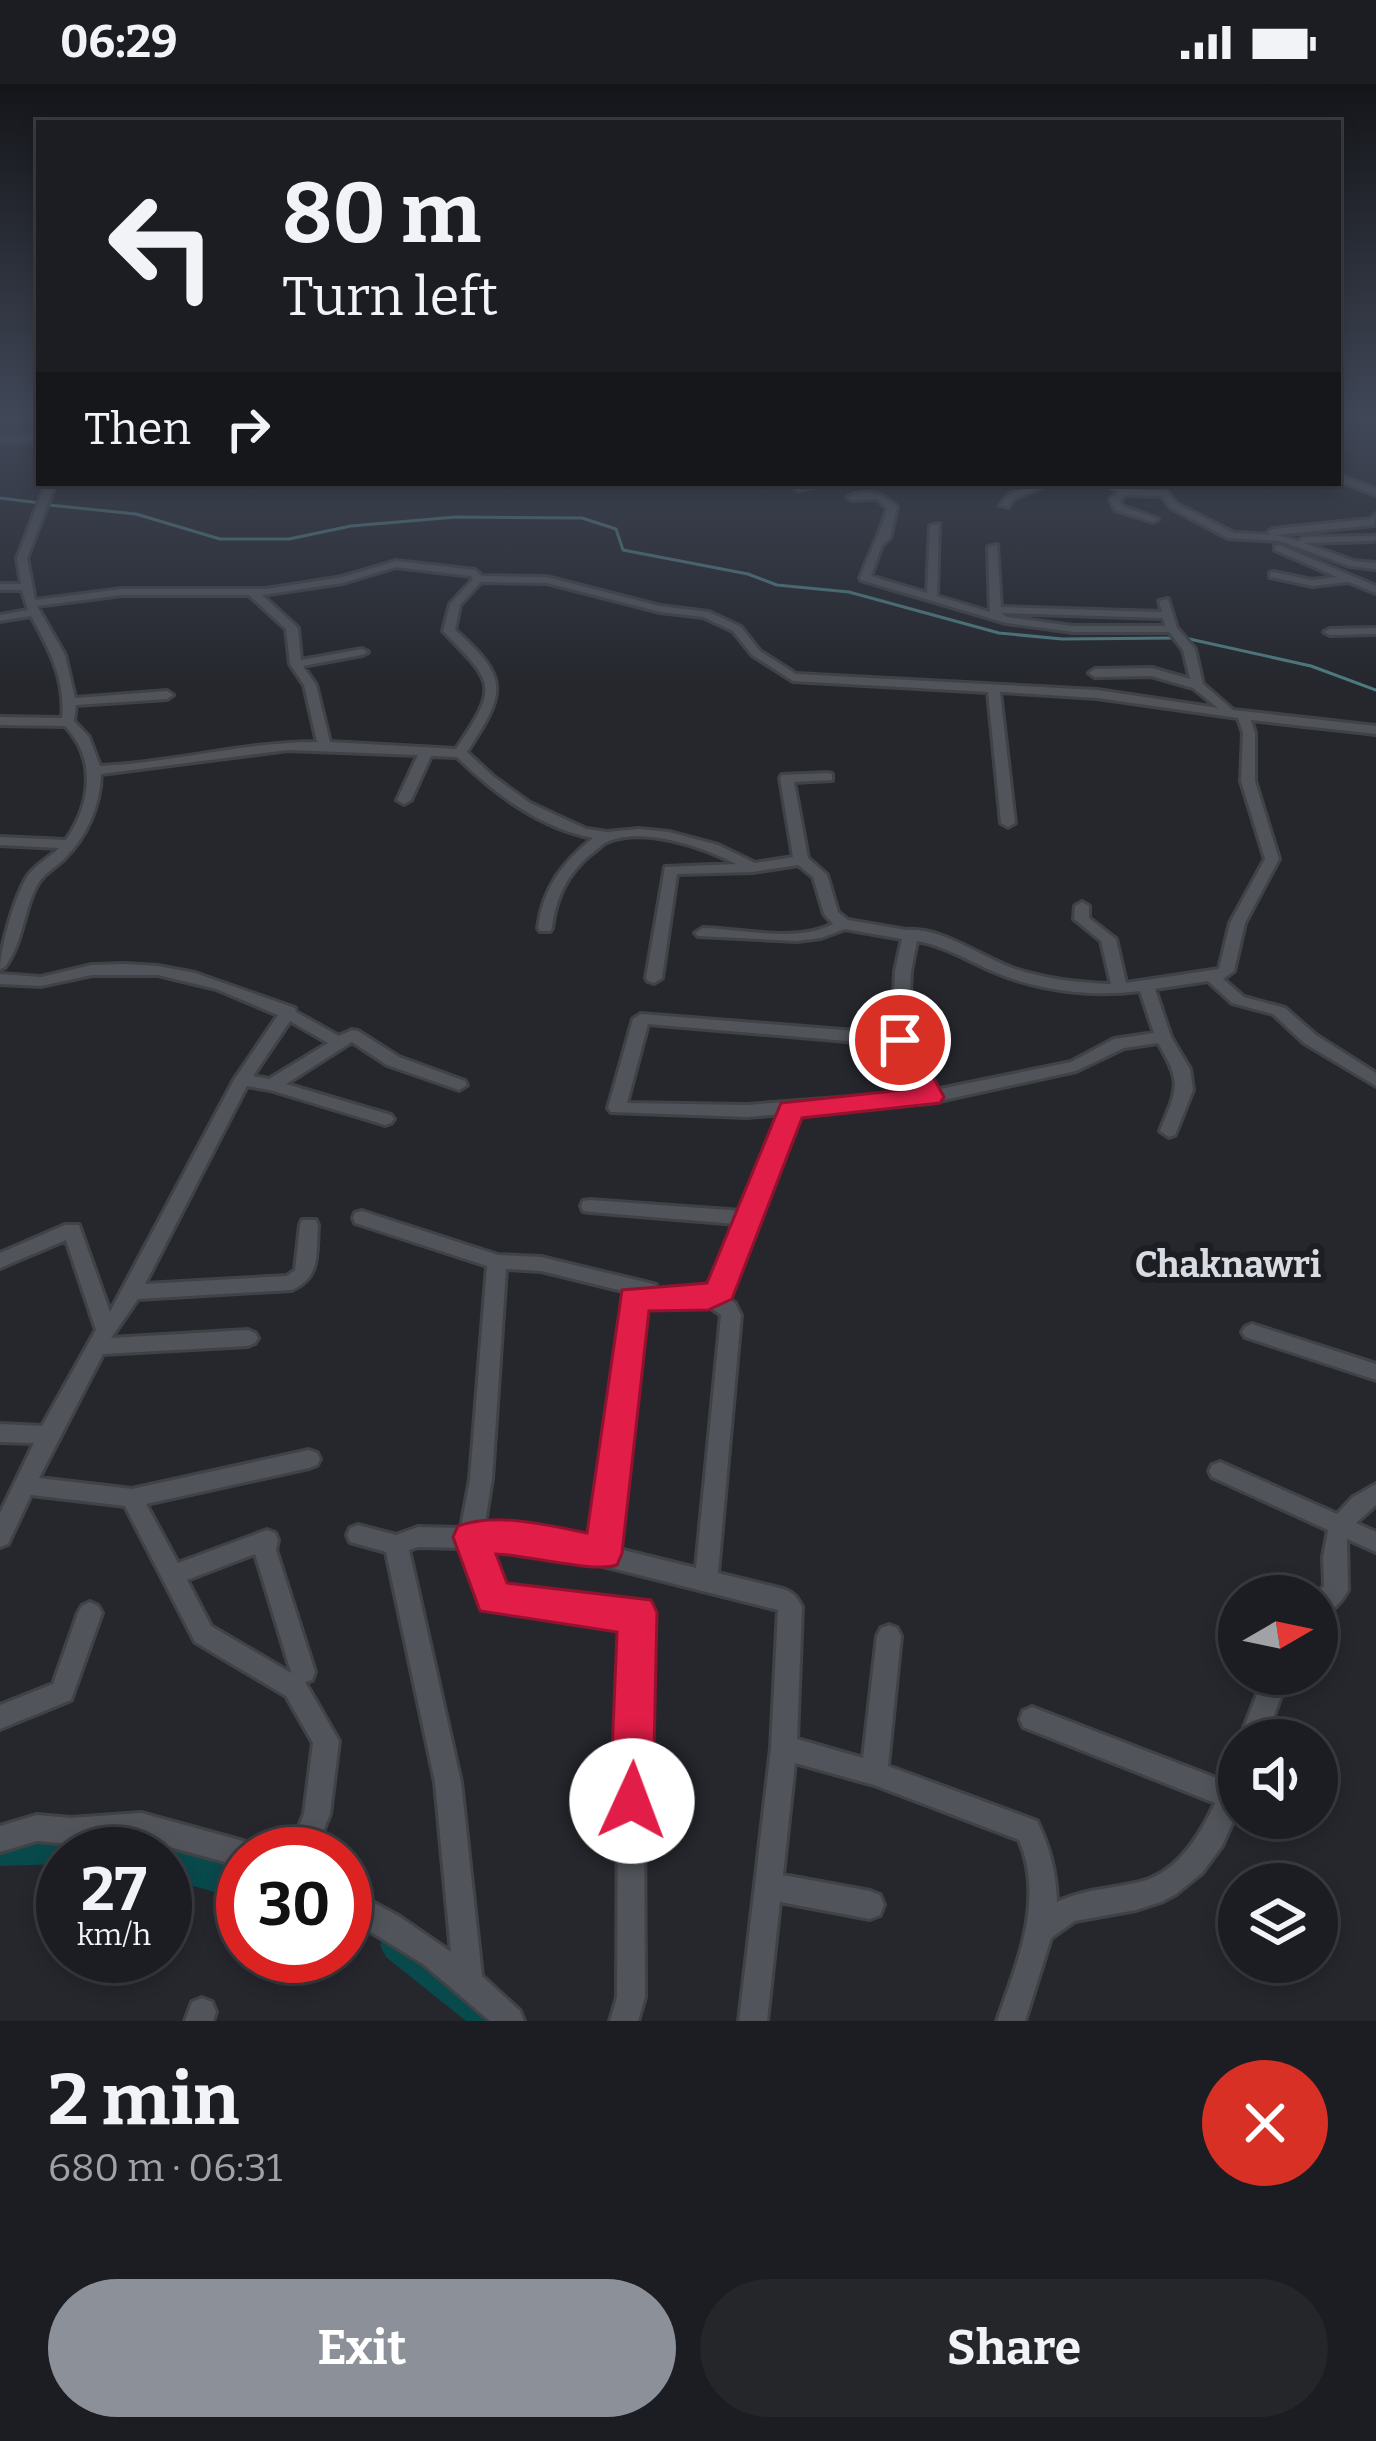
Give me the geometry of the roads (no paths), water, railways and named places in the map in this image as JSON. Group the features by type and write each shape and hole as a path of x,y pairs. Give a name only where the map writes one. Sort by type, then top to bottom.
{"street":[{"path":"42,507 22,558 32,608 54,643 70,702 68,722"},
{"path":"892,507 885,538 877,543 865,578 997,614 1169,622"},
{"path":"1118,507 1137,518 1153,519"},
{"path":"1176,507 1232,536 1290,541 1373,538"},
{"path":"1256,538 1293,527 1376,522 1376,517"},
{"path":"932,598 935,526"},
{"path":"1256,538 1376,590"},
{"path":"1290,541 1353,564 1376,566"},
{"path":"993,548 997,614"},
{"path":"0,618 122,592 252,592 344,580 396,564 472,573 478,579 547,580 660,609 705,614 737,629 756,653 793,677 1097,694 1376,730"},
{"path":"1274,575 1312,583 1346,579"},
{"path":"460,753 482,718 494,684 488,666 449,631 455,604 478,579"},
{"path":"0,587 29,587"},
{"path":"252,592 292,628 296,664 310,685 325,747"},
{"path":"1164,601 1169,622 1189,649 1197,685"},
{"path":"1330,632 1376,631"},
{"path":"296,664 362,652"},
{"path":"827,777 787,778 801,860 820,875 832,914 843,924 912,933 1008,972 1073,988 1120,989 1226,971 1230,935 1244,901 1272,859 1248,781 1249,733 1235,712 1197,685 1152,672 1095,673"},
{"path":"994,691 1008,824"},
{"path":"70,702 167,695"},
{"path":"0,722 68,722 82,737 95,770 93,806 69,844 36,874 13,949 0,964"},
{"path":"95,770 174,766 263,748 460,753 480,773 532,807 604,837 639,833 690,842 722,849 753,868"},
{"path":"404,800 427,752"},
{"path":"545,928 554,884 575,859 604,837"},
{"path":"0,842 69,844"},
{"path":"654,978 670,870 753,868 801,860"},
{"path":"1082,906 1081,920 1108,939 1120,989"},
{"path":"703,933 792,937 831,932 843,924"},
{"path":"912,933 902,953 905,1006 900,1040 930,1097"},
{"path":"0,979 44,981 92,970 163,970 226,986 241,997 289,1011 338,1042"},
{"path":"1211,976 1238,1000 1279,1011 1310,1040 1376,1081"},
{"path":"1146,985 1162,1037 1182,1069 1185,1090 1169,1132"},
{"path":"0,1537 28,1486 48,1435 242,1080 289,1011"},
{"path":"900,1040 770,1027 638,1022 617,1108 791,1109 930,1097 1076,1066 1127,1041 1162,1037"},
{"path":"272,1085 356,1035 393,1061 459,1085"},
{"path":"242,1080 385,1119"},
{"path":"714,1294 752,1218 764,1172 791,1109"},
{"path":"590,1206 752,1218"},
{"path":"362,1218 497,1262 566,1268 636,1290 714,1294 728,1308 706,1578"},
{"path":"130,1292 292,1283 304,1273 309,1225"},
{"path":"0,1261 72,1230 101,1339"},
{"path":"497,1262 481,1479 471,1537 494,1599 626,1616 638,1612 631,1997 624,2021"},
{"path":"603,1553 634,1299 714,1294"},
{"path":"1252,1333 1376,1372"},
{"path":"101,1339 248,1338"},
{"path":"0,1433 48,1435"},
{"path":"28,1486 132,1498 309,1459"},
{"path":"1220,1471 1376,1542"},
{"path":"1334,1575 1338,1525 1346,1513 1376,1493"},
{"path":"132,1498 202,1634 295,1688 326,1741 312,1827"},
{"path":"358,1535 396,1545 418,1537 540,1540 706,1578 788,1603 784,1748 753,2021"},
{"path":"175,1574 267,1540 303,1672"},
{"path":"396,1545 448,1782 468,1979"},
{"path":"0,1717 62,1692 89,1612"},
{"path":"874,1773 889,1636"},
{"path":"1032,1719 1218,1779"},
{"path":"784,1748 874,1773 1028,1830 1040,1852 1043,1928 1010,2021"},
{"path":"0,1839 37,1828 71,1831 141,1826 216,1847"},
{"path":"1043,1928 1062,1910 1170,1884 1213,1840 1218,1828"},
{"path":"770,1886 870,1905"},
{"path":"372,1915 406,1933 468,1979 510,2021"}],"waterway":[{"path":"72,507 136,514 220,539 289,539 351,526 456,517 582,518 616,529 623,550 748,574 777,585 849,592 999,633 1062,639 1176,638"},
{"path":"1185,638 1311,666 1376,690"},
{"path":"0,1849 36,1848"},
{"path":"192,1869 216,1875"},
{"path":"398,1945 495,2021"}],"district":[{"name":"Chaknawri","path":"1228,1264"}]}
